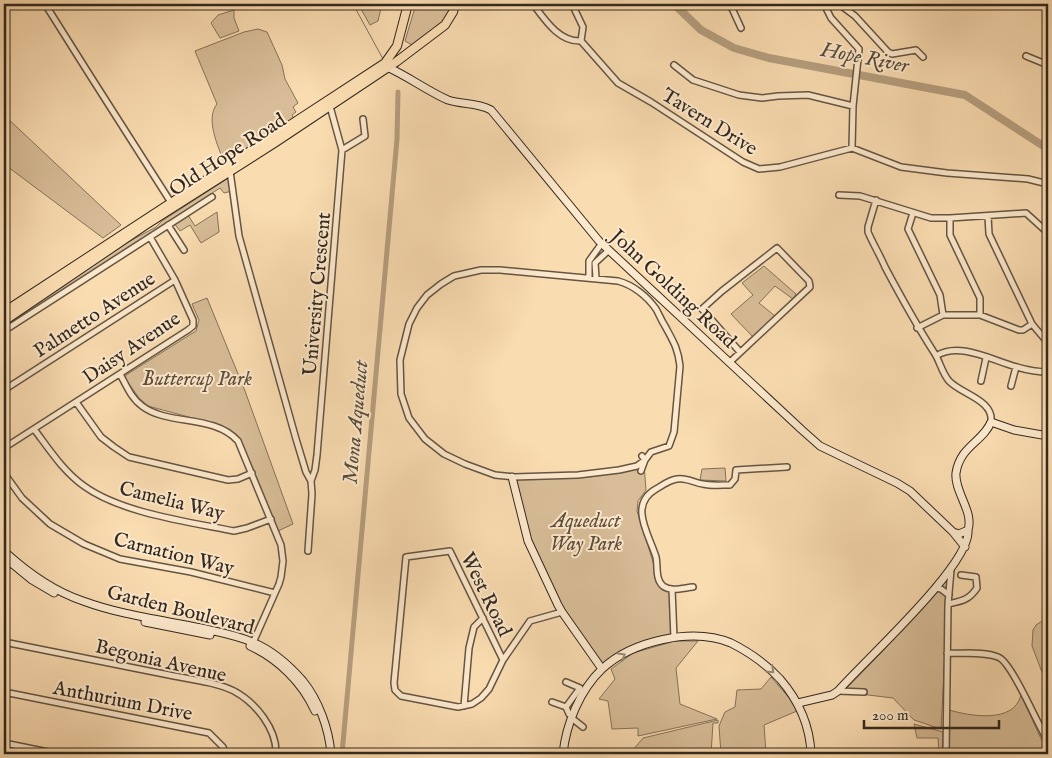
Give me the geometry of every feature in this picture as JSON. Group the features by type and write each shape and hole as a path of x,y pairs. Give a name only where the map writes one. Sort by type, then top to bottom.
{"main road":[{"name":"Old Hope Road","path":"385,66 400,38 408,4"},
{"name":"Old Hope Road","path":"4,312 418,46 445,25 453,12 454,4"},
{"path":"400,38 402,44 407,47 418,46"},
{"name":"Old Hope Road","path":"4,321 172,205"}],"street":[{"path":"46,4 111,111 136,146 172,205"},
{"path":"533,4 565,39 571,42 581,41 583,27 572,4"},
{"path":"730,4 741,28"},
{"path":"824,4 831,18 855,43 858,49 859,56 853,106 852,148 901,167 1028,180 1048,184"},
{"path":"839,4 855,16 888,52 892,54 916,50 923,57"},
{"name":"Tavern Drive","path":"581,41 618,83 651,102 743,162 759,169 780,167 852,148"},
{"path":"1026,56 1048,65"},
{"path":"674,65 693,80 739,95 762,98 808,95 853,106"},
{"name":"John Golding Road","path":"385,66 402,73 448,100 478,104 491,110 602,243 820,446 898,482 910,490 954,532 965,547"},
{"name":"University Crescent","path":"308,551 312,494 311,481 317,455 342,150 331,110"},
{"path":"342,150 365,136 363,119"},
{"name":"University Crescent","path":"229,168 243,253 296,439 306,472 311,481"},
{"path":"839,194 876,200 931,218 1026,213 1048,233"},
{"path":"4,331 212,197"},
{"path":"798,702 832,695 838,691 937,586 958,561 969,536 969,526 956,475 959,463 968,448 989,427 991,422 991,414 983,405 949,382 936,356 918,328 868,232 876,200"},
{"path":"913,213 908,229 940,295 943,315"},
{"path":"988,216 989,234 1032,324 1048,343"},
{"path":"950,218 950,235 980,298 980,315"},
{"path":"168,225 184,250"},
{"name":"Daisy Avenue","path":"4,448 192,326 193,320 175,280 150,236"},
{"path":"589,277 590,261 602,243"},
{"path":"730,362 810,287 809,281 777,248 702,309 740,352"},
{"path":"596,278 595,263 609,250"},
{"path":"500,270 589,277 628,284 643,295 656,309 677,348 680,366 674,432 669,446 650,452 631,468 582,475 512,477 495,475 444,454 425,439 414,425 404,405 401,394 400,360 409,324 417,308 427,295 454,276 466,272 500,270"},
{"name":"Palmetto Avenue","path":"4,390 175,280"},
{"path":"918,328 943,315 980,315 1019,330 1023,330 1032,324"},
{"path":"936,356 942,353 959,351 977,354 1016,367 1048,372"},
{"path":"981,381 986,358"},
{"path":"1012,386 1016,367"},
{"path":"120,374 135,400 143,408 163,415 221,428 232,434 238,441 271,519 280,545 283,561 281,577 252,644"},
{"path":"1047,402 1048,380"},
{"path":"76,402 101,436 114,448 129,457 228,480 238,479 252,473"},
{"path":"991,422 1014,430 1048,436"},
{"name":"Camelia Way","path":"34,428 54,457 85,487 130,508 234,531 271,519"},
{"path":"641,471 644,458"},
{"path":"692,587 669,589 662,585 658,579 656,558 642,512 644,499 654,490 678,478 704,485 730,485 735,479 736,470 787,467"},
{"name":"Carnation Way","path":"4,473 22,498 50,524 84,544 120,559 191,572 275,593"},
{"path":"512,477 528,541 562,612 602,669"},
{"path":"954,532 959,534 968,530"},
{"name":"Garden Boulevard","path":"4,550 9,560 44,588 81,605 122,617 252,644 278,657 306,685 321,713 330,741 331,754"},
{"name":"West Road","path":"450,551 483,618 503,660 485,694 472,704 458,707 401,696 395,690 394,683 406,557 450,551"},
{"path":"4,571 9,560"},
{"path":"946,754 948,604 951,569"},
{"path":"948,604 965,601 977,588 976,577 961,574"},
{"path":"937,586 949,592"},
{"path":"672,589 674,638"},
{"path":"503,660 530,621 562,612"},
{"path":"464,706 469,648 474,627 483,618"},
{"path":"564,754 567,733 576,707 602,669 623,654 640,646 683,636 729,643 748,652 773,672 798,702 808,728 811,754"},
{"name":"Begonia Avenue","path":"4,642 212,684 233,691 259,712 274,734 276,754"},
{"name":"Garden Boulevard","path":"252,644 281,666 305,693 319,719 324,734 326,754"},
{"path":"948,653 984,655 1001,659 1012,671 1048,741"},
{"path":"566,682 580,688 566,708"},
{"path":"838,691 864,692"},
{"name":"Anthurium Drive","path":"4,692 209,733 223,747 225,754"},
{"path":"552,702 566,708 569,714"},
{"path":"574,720 583,727"},
{"path":"4,743 58,754"}],"green space":[{"path":"367,4 382,4 378,21 370,25 361,9"},
{"path":"416,4 451,4 442,24 412,45 405,41"},
{"path":"234,10 234,18 239,31 220,38 211,23 218,15"},
{"path":"258,29 267,32 282,65 285,79 298,103 293,107 296,112 292,115 294,119 224,162 212,125 212,117 217,104 195,51 244,32"},
{"path":"4,115 121,225 103,238 4,164"},
{"path":"229,179 232,191 224,193 220,188 4,328 4,324 130,241 156,227 162,221"},
{"path":"217,212 219,232 201,243 190,225 180,231 174,223 188,215 195,226"},
{"path":"764,266 796,294 793,299 775,286 759,303 775,316 753,337 731,314 753,295 742,283"},
{"name":"Buttercup Park","path":"207,298 245,391 293,524 278,531 242,443 236,435 222,426 148,406 139,398 125,378 126,375 196,331 199,320 192,304"},
{"name":"Aqueduct Way Park","path":"644,464 646,490 638,501 637,511 654,565 656,583 671,591 673,634 652,639 636,646 603,666 561,607 529,540 514,478 569,477"},
{"path":"725,468 726,481 700,480 702,469"},
{"path":"949,575 941,729 914,720 893,698 843,692 880,654"},
{"path":"1048,617 1048,709 1045,680 1032,646 1033,630 1036,625"},
{"path":"675,641 698,641 676,668 680,704 717,719 638,736 638,728 612,729 608,701 599,699 615,679 611,669 633,653"},
{"path":"771,677 791,700 797,711 764,725 766,753 721,754 719,726 725,712 735,707 737,690 761,689"},
{"path":"1021,695 1048,754 949,754 949,710 979,716 1001,714 1017,704"},
{"path":"718,720 718,723 713,723 711,754 633,754 634,749 643,738"},
{"path":"914,724 943,732 942,754 939,754 938,738 917,738"}],"waterway":[{"path":"353,4 383,59"},
{"name":"Hope River","path":"674,4 701,30 734,48 769,58 965,95 1048,149"},
{"name":"Mona Aqueduct","path":"342,754 397,139 398,92"}]}
